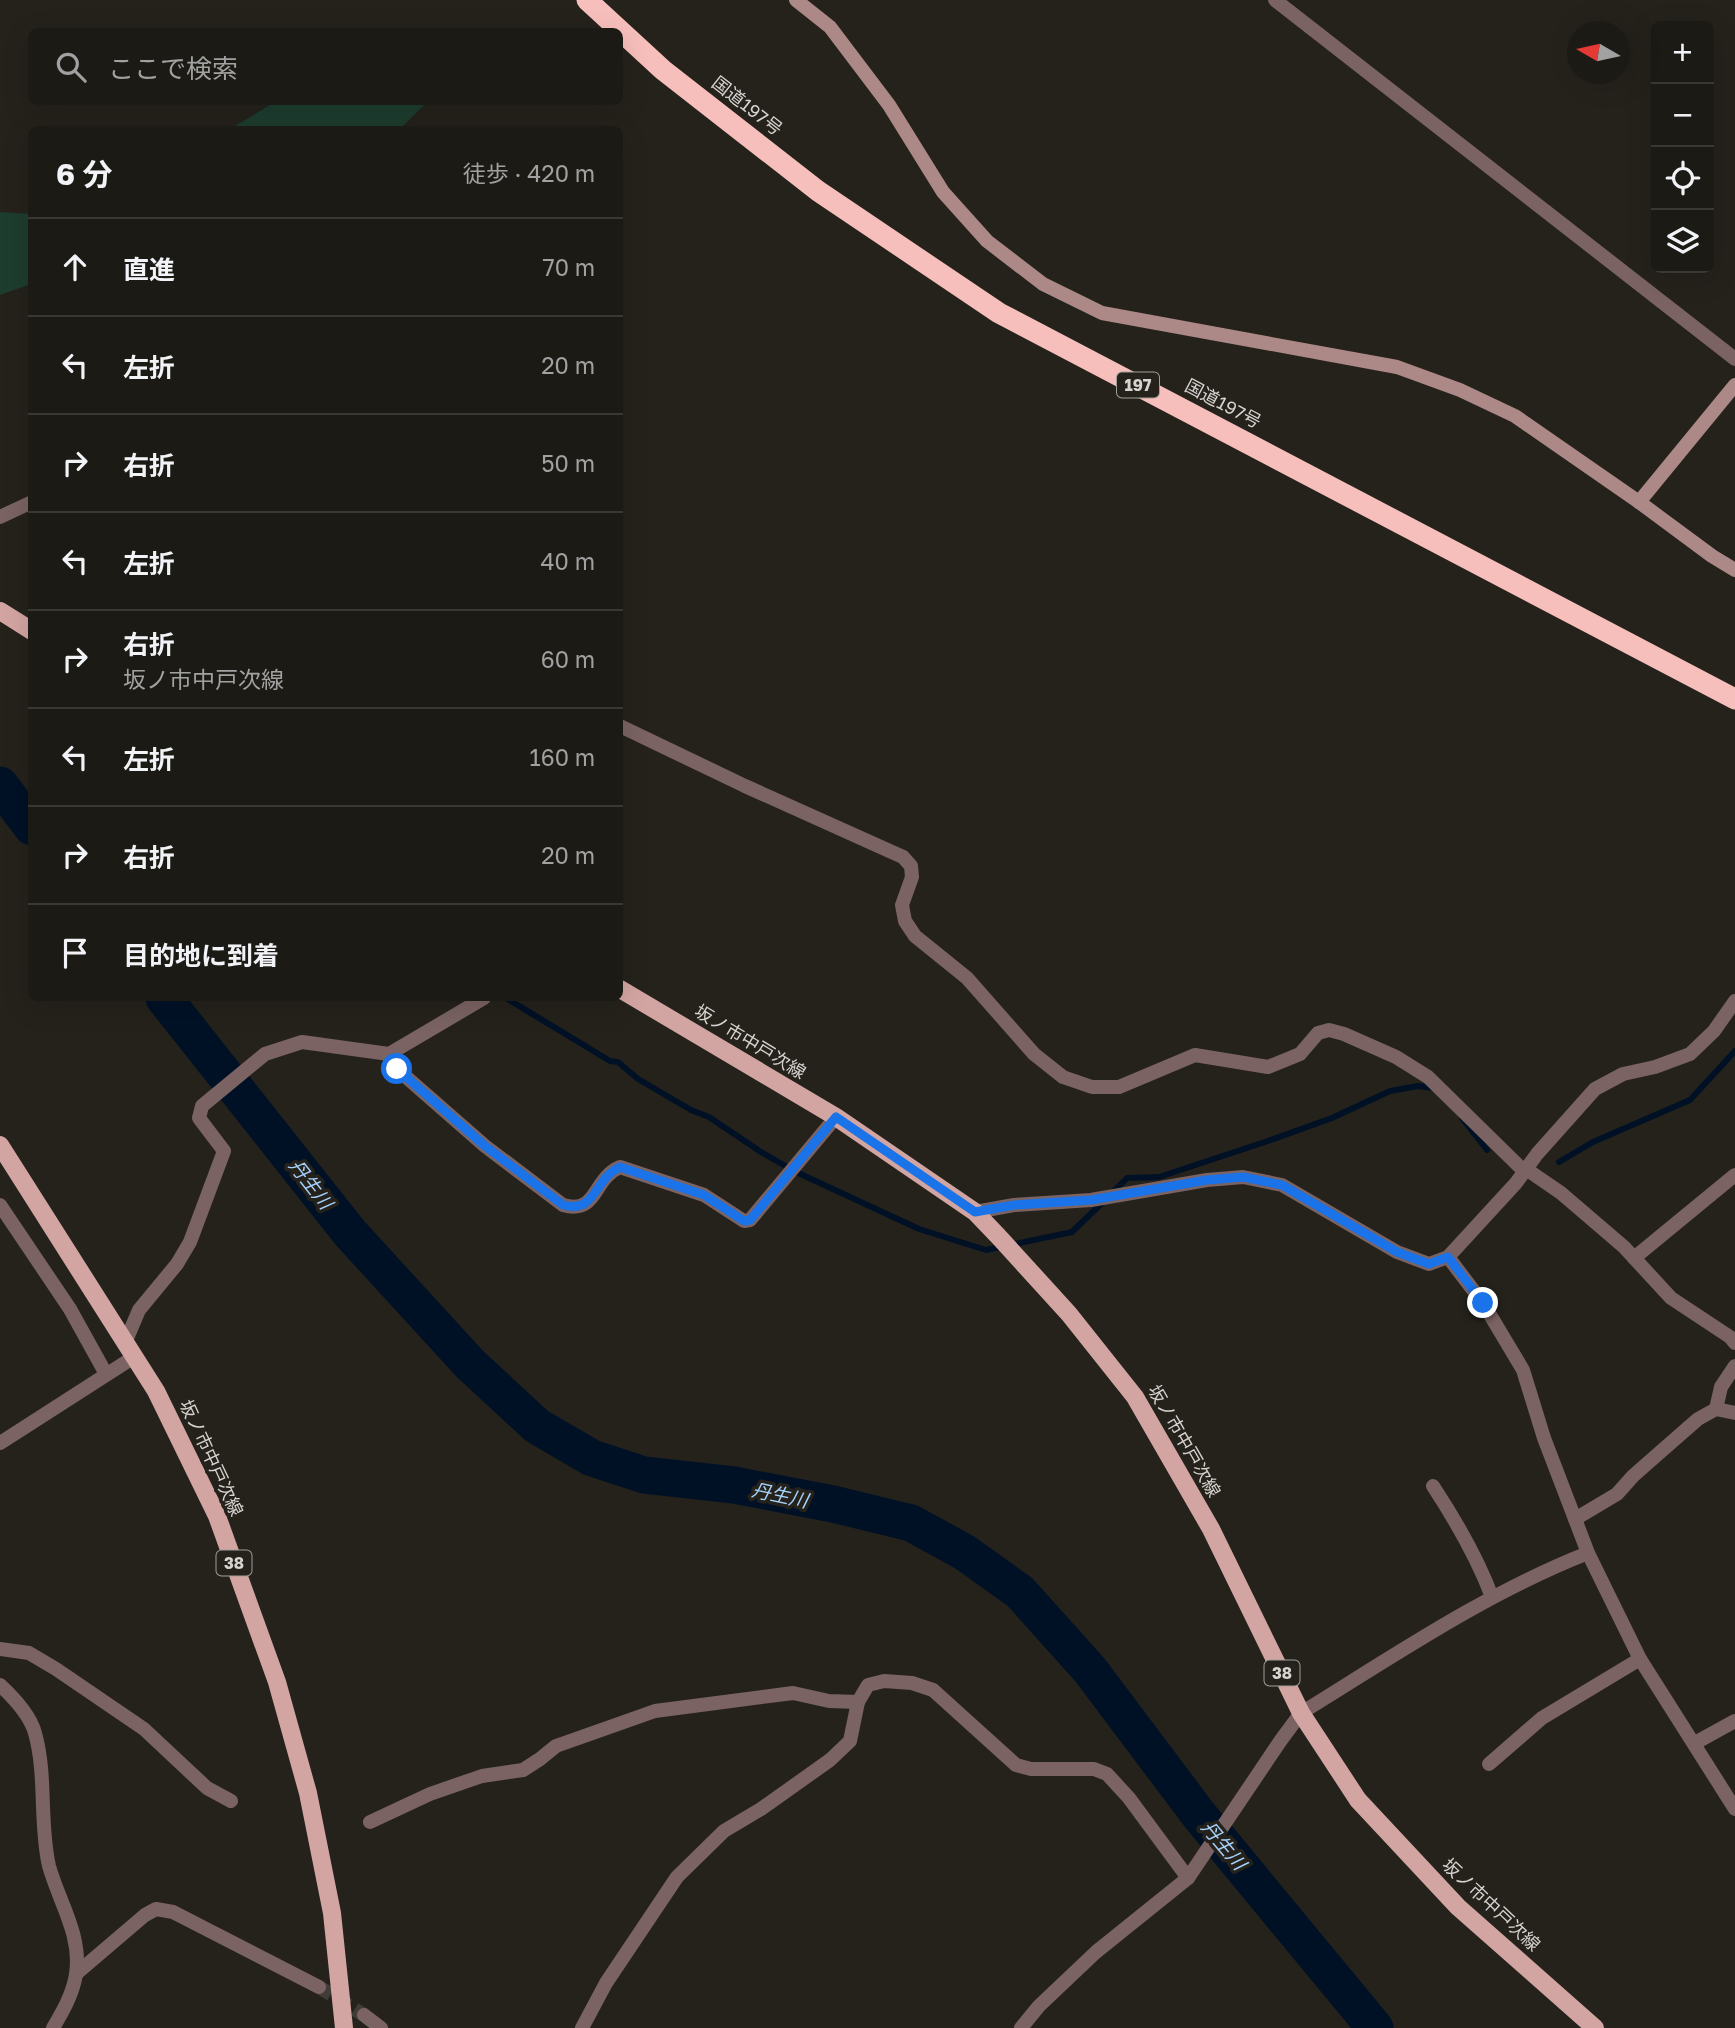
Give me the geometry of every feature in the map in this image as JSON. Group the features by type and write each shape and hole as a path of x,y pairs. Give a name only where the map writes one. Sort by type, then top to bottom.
{"highway":[{"name":"国道197号","path":"587,0 618,28"},
{"name":"国道197号","path":"623,33 663,69 818,191 999,313 1735,699"}],"main road":[{"path":"0,611 28,628"},
{"name":"坂ノ市中戸次線","path":"623,991 836,1117 975,1212 1030,1270 1135,1397 1211,1530 1301,1713 1358,1800 1458,1907 1595,2028"},
{"name":"坂ノ市中戸次線","path":"0,1144 156,1391 217,1516 276,1682 308,1793 332,1913 344,2028"}],"street":[{"path":"796,0 831,27 889,105 943,192 988,241 1043,284 1102,313 1397,367 1460,390 1515,416 1735,570"},
{"path":"1275,0 1735,359"},
{"path":"1639,502 1735,385"},
{"path":"0,517 28,504"},
{"path":"623,727 768,797 903,857 911,866 912,877 902,905 903,913 915,936 967,978 1034,1054 1063,1077 1092,1087 1119,1087 1195,1055 1268,1067 1300,1054 1318,1033 1329,1030 1344,1034 1396,1058 1428,1077 1525,1170 1561,1193 1634,1258 1671,1298 1735,1343"},
{"path":"975,1212 1014,1205 1094,1199 1207,1180 1243,1177 1282,1185 1397,1252 1429,1264 1448,1257 1595,1089 1623,1074 1656,1067 1690,1054 1714,1031 1735,1000"},
{"path":"0,1443 106,1374 129,1350 139,1310 177,1264 190,1242 225,1151 199,1118 202,1106 265,1054 302,1042 389,1054 479,1001"},
{"path":"389,1054 397,1069 485,1146 563,1205 575,1209 584,1206 609,1172 620,1167 704,1195 744,1221 750,1220 836,1117"},
{"path":"1634,1258 1735,1175"},
{"path":"0,1205 70,1309 106,1374"},
{"path":"1448,1257 1483,1303 1523,1370 1544,1438 1588,1553 1640,1659 1735,1809"},
{"path":"1716,1409 1721,1387 1735,1366"},
{"path":"1575,1519 1617,1494 1633,1476 1698,1419 1716,1409 1735,1413"},
{"path":"1433,1486 1455,1520 1492,1597"},
{"path":"1021,2028 1096,1952 1190,1875 1301,1713 1492,1597 1546,1569 1588,1553"},
{"path":"0,1649 29,1653 56,1669 144,1730 207,1788 231,1801"},
{"path":"1489,1765 1542,1718 1640,1659"},
{"path":"582,2028 606,1983 677,1877 724,1831 761,1809 830,1760 850,1741 858,1702 868,1685 884,1681 912,1683 933,1690 1016,1765 1031,1769 1094,1769 1107,1774 1190,1875"},
{"path":"0,1685 14,1698 34,1730 42,1784 43,1830 50,1867 75,1938 77,1973 72,1993 53,2028"},
{"path":"370,1822 482,1776 523,1770 556,1746 655,1711 793,1693 829,1701 858,1702"},
{"path":"1695,1743 1735,1721"},
{"path":"77,1973 145,1915 156,1909 173,1912 200,1924 319,1987"},
{"path":"364,2015 381,2028"}],"green space":[{"path":"270,105 424,105 403,126 235,126"},
{"path":"0,212 28,214 28,285 0,295"}],"waterway":[{"name":"丹生川","path":"0,785 28,822"},
{"name":"丹生川","path":"166,1001 350,1233 470,1364 537,1426 592,1458 644,1475 734,1485 833,1504 911,1523 964,1552 1020,1592 1090,1670 1199,1815 1375,2028"},
{"path":"511,1001 610,1061 618,1062 638,1079 691,1110 709,1117 794,1171 919,1229 986,1250 1072,1232 1103,1202"},
{"path":"1559,1162 1593,1142 1690,1100 1735,1051"},
{"path":"1111,1194 1127,1178 1159,1177 1265,1142 1332,1118 1390,1091 1418,1086 1434,1088"},
{"path":"1462,1118 1487,1150"}],"tunnel":[{"path":"319,1987 364,2015"}],"route":[{"path":"397,1069 485,1146 563,1205 575,1209 584,1206 609,1172 620,1167 704,1195 744,1221 750,1220 836,1117 975,1212 1014,1205 1091,1200 1207,1180 1243,1177 1282,1185 1397,1252 1429,1264 1448,1257 1483,1303"}]}
